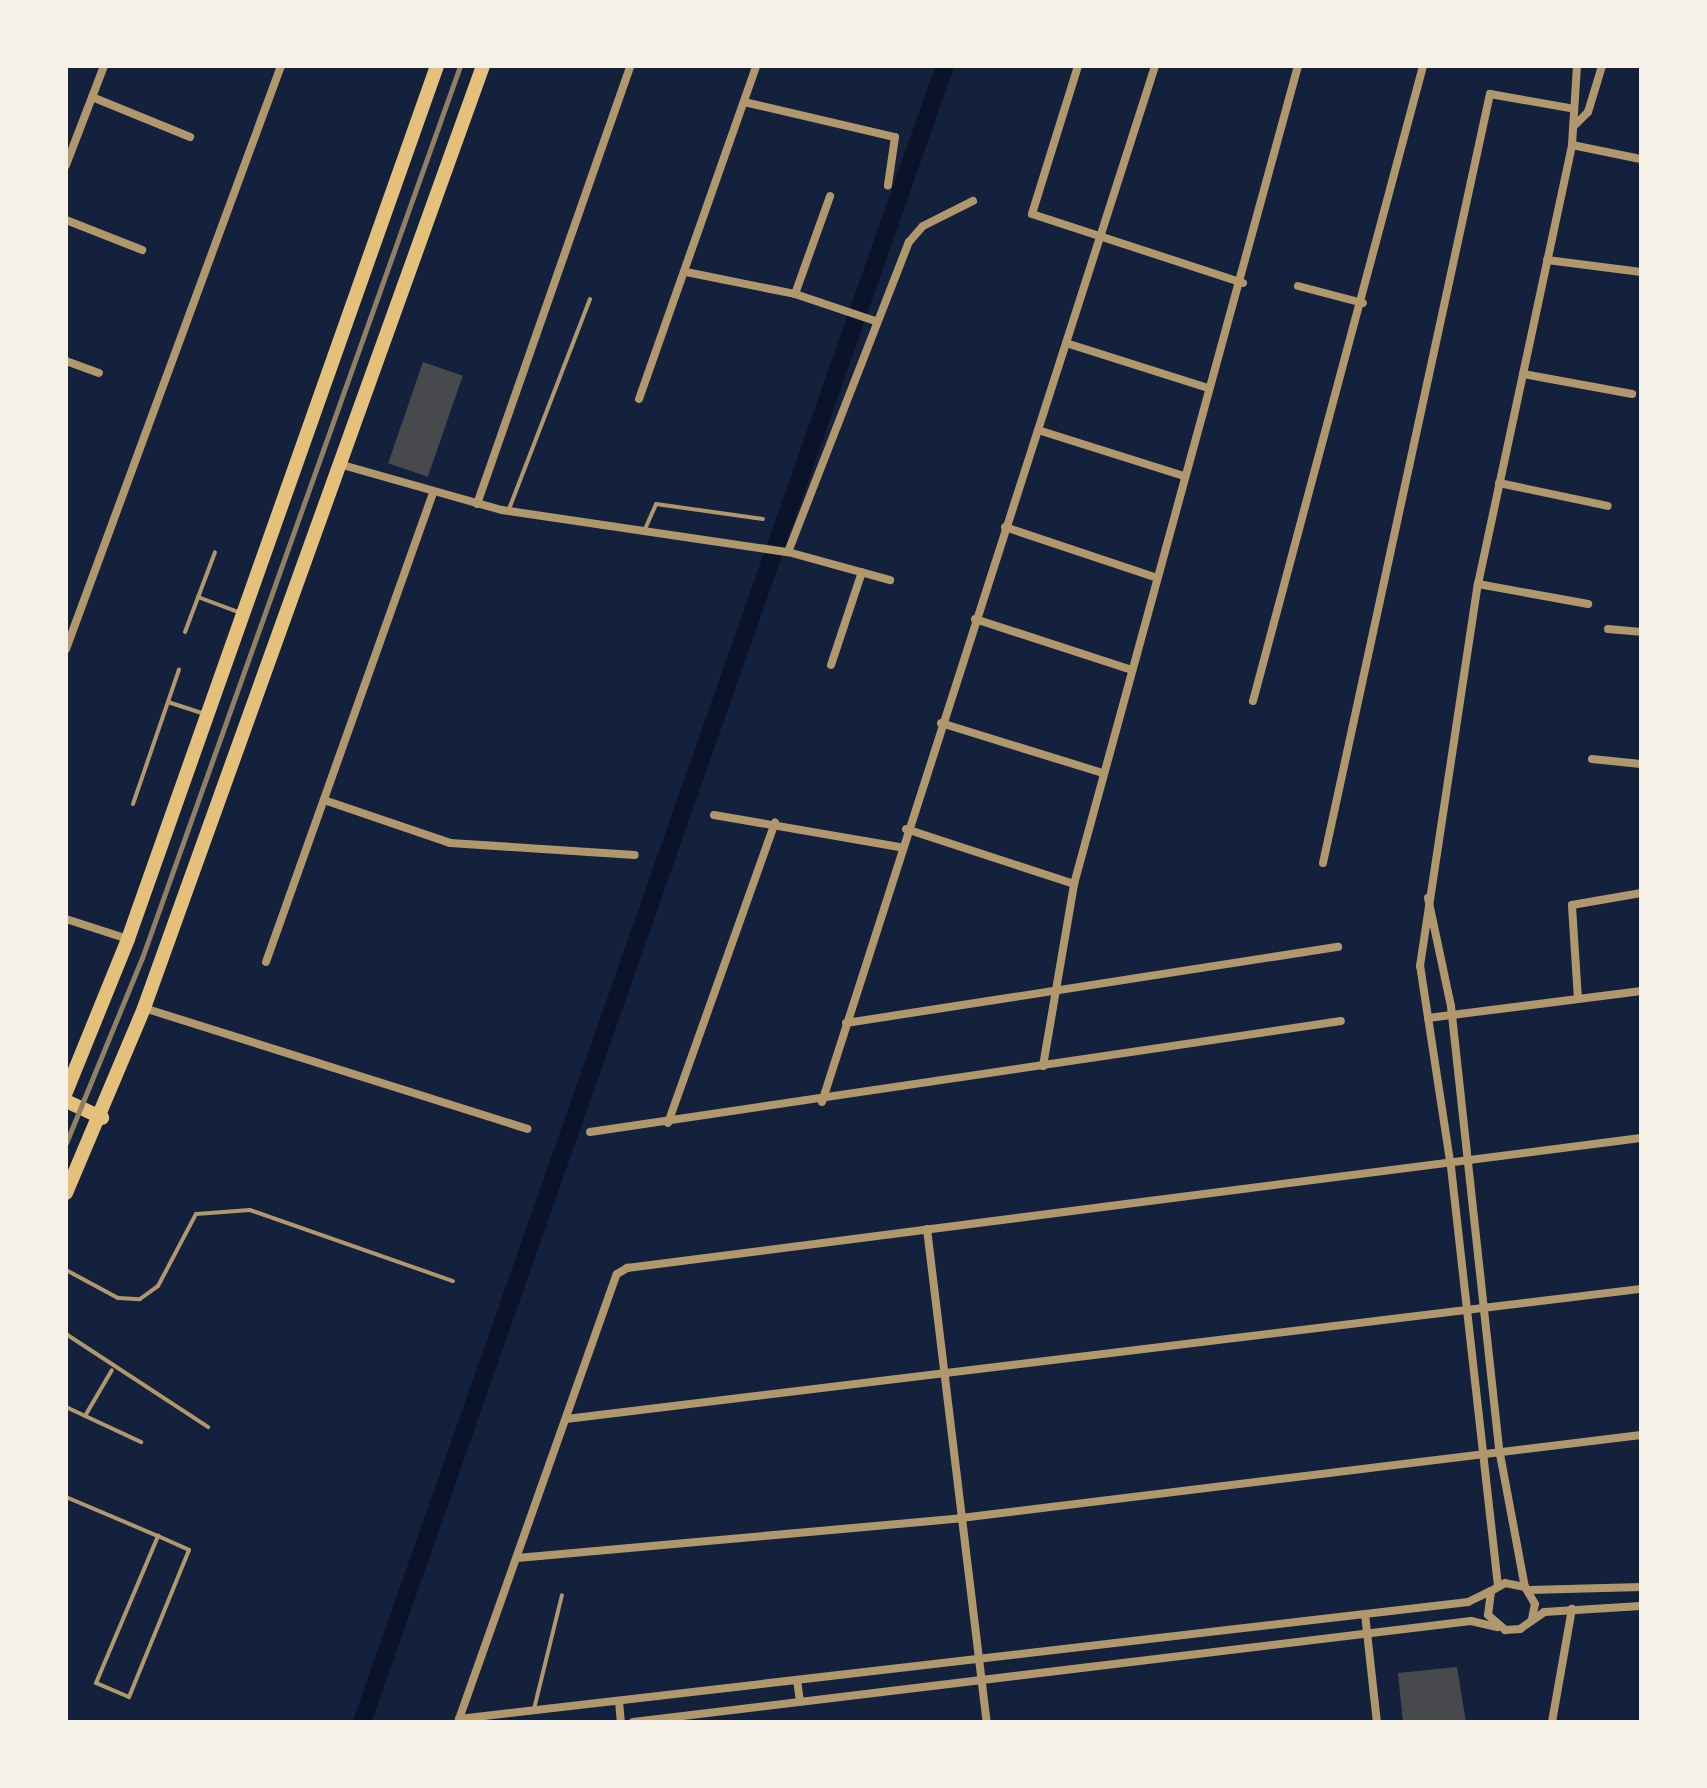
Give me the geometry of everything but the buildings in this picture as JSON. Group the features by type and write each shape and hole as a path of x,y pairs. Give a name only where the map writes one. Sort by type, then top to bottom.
{"main road":[{"path":"66,1092 128,939 437,66"},
{"path":"66,1193 102,1118 144,1008 483,66"},
{"path":"66,1101 102,1118"}],"street":[{"path":"66,649 281,66"},
{"path":"477,504 630,66"},
{"path":"639,399 756,66"},
{"path":"1078,66 1032,214 1243,283"},
{"path":"822,1102 899,847 1155,66"},
{"path":"1043,1066 1052,992 1074,884 1208,388 1243,283 1298,66"},
{"path":"1253,701 1363,303 1423,66"},
{"path":"1497,1627 1486,1607 1494,1589 1484,1457 1450,1161 1420,966 1426,889 1478,584 1572,145 1575,125 1569,108 1577,66"},
{"path":"1575,125 1588,112 1602,66"},
{"path":"66,165 101,67"},
{"path":"1323,863 1490,94 1569,108"},
{"path":"92,97 190,137"},
{"path":"744,102 895,137 888,185"},
{"path":"1572,145 1641,159"},
{"path":"795,294 830,196"},
{"path":"784,551 875,321 915,232 973,201"},
{"path":"66,220 142,250"},
{"path":"1547,260 1641,272"},
{"path":"686,272 795,294 875,321"},
{"path":"1298,286 1363,303"},
{"path":"1066,343 1208,388"},
{"path":"66,361 99,373"},
{"path":"1523,374 1632,394"},
{"path":"1038,430 1184,476"},
{"path":"339,464 433,493 508,511 784,551 890,580"},
{"path":"1499,483 1608,506"},
{"path":"266,962 433,493"},
{"path":"1005,527 1157,578"},
{"path":"831,665 862,572"},
{"path":"1478,584 1588,604"},
{"path":"975,619 1132,670"},
{"path":"1608,629 1641,632"},
{"path":"941,723 1103,773"},
{"path":"1592,759 1641,764"},
{"path":"324,800 450,843 635,855"},
{"path":"714,815 775,822 899,847"},
{"path":"668,1123 775,822"},
{"path":"906,829 1074,884"},
{"path":"1426,889 1452,1015 1500,1454 1532,1619"},
{"path":"1578,999 1572,905 1641,893"},
{"path":"66,919 128,939"},
{"path":"846,1023 1338,947"},
{"path":"1428,1018 1641,991"},
{"path":"144,1008 527,1129"},
{"path":"590,1132 822,1102 1341,1021"},
{"path":"1641,1138 1467,1163 1450,1161 627,1268 617,1274 459,1721 1468,1602 1494,1589 1641,1587"},
{"path":"927,1229 987,1722"},
{"path":"566,1419 1641,1289"},
{"path":"517,1558 961,1518 1484,1457 1641,1435"},
{"path":"633,1722 1471,1621 1520,1629 1532,1619 1572,1609 1641,1606"},
{"path":"1552,1722 1572,1609"},
{"path":"1365,1614 1377,1722"},
{"path":"1181,1636 1185,1655"},
{"path":"797,1680 800,1702"},
{"path":"619,1701 621,1722"}],"lane":[{"path":"508,511 590,299"},
{"path":"645,532 656,504 763,519"},
{"path":"185,632 215,552"},
{"path":"198,597 243,614"},
{"path":"133,804 179,670"},
{"path":"168,702 207,715"},
{"path":"66,1270 118,1298 140,1299 158,1286 196,1214 250,1210 453,1281"},
{"path":"66,1334 112,1370 208,1427"},
{"path":"85,1416 112,1370"},
{"path":"66,1407 141,1442"},
{"path":"66,1497 158,1536 189,1550 129,1697 96,1683 158,1536"},
{"path":"533,1710 562,1595"}],"waterway":[{"path":"362,1722 945,66"}],"railway":[{"path":"66,1143 142,958 460,66"}]}
